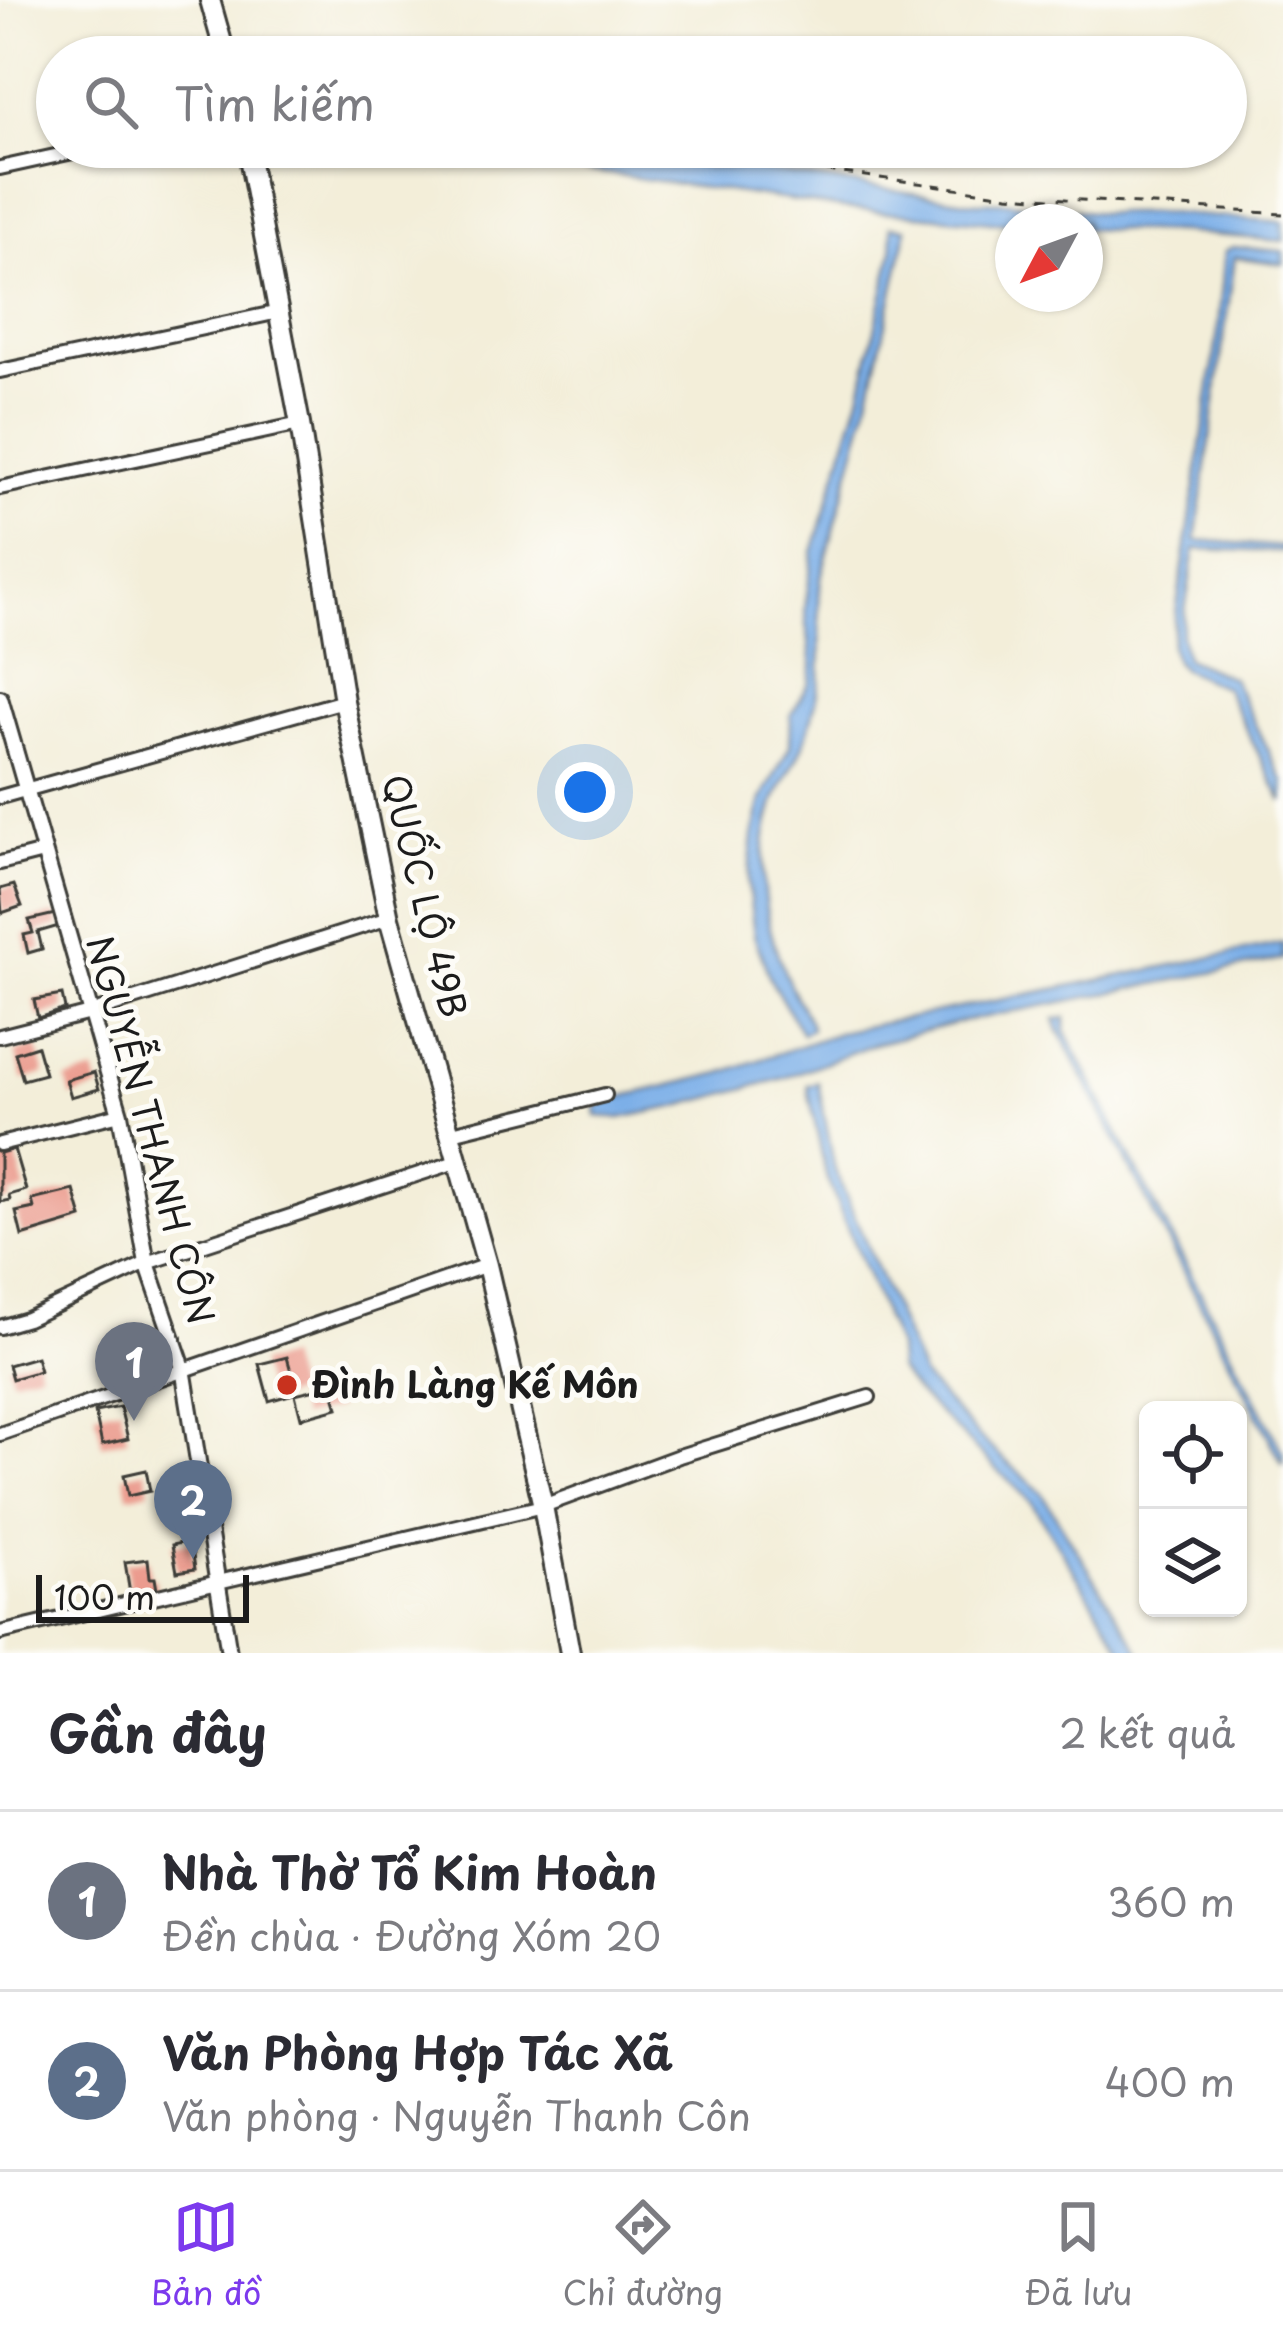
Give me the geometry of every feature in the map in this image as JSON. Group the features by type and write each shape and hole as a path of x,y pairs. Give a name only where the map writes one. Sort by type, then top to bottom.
{"main road":[{"path":"210,0 220,36"},
{"name":"QUỐC LỘ 49B","path":"252,168 300,424 344,701 389,918 487,1265 543,1506 570,1653"}],"street":[{"path":"0,168 36,160"},
{"path":"0,371 279,312"},
{"path":"0,488 300,424"},
{"name":"NGUYỄN THANH CÔN","path":"0,698 120,1114 147,1263 183,1368 230,1653"},
{"path":"0,797 344,701"},
{"path":"0,863 43,852"},
{"path":"0,1036 389,918"},
{"path":"452,1133 605,1095"},
{"path":"0,1144 120,1114"},
{"path":"0,1328 147,1263 459,1161"},
{"path":"0,1434 487,1265"},
{"path":"0,1633 543,1506 680,1456 869,1397"}],"path":[{"path":"806,168 1008,195 1283,214"}],"water":[{"path":"569,168 747,168 973,202 1023,204 995,204 995,222 843,208"},
{"path":"1103,213 1283,222 1283,241 1103,230"},
{"path":"891,226 906,228 905,240 866,412 822,573 816,701 802,748 774,803 763,861 774,944 810,1023 811,1029 802,1034 770,979 754,935 748,883 753,836 762,799 790,746 791,715 809,684 812,666 805,609 813,552 860,396 893,250"},
{"path":"1233,247 1283,251 1283,264 1235,257 1196,540 1283,547 1283,552 1195,549 1181,635 1186,658 1232,678 1283,781 1283,802 1225,688 1183,669 1171,646 1217,339 1225,251"},
{"path":"1283,943 1283,959 960,1022 675,1107 620,1118 597,1116 596,1108 608,1100 721,1073 844,1031"},
{"path":"1066,1018 1065,1030 1283,1452 1283,1465 1059,1031 1055,1019"},
{"path":"818,1082 835,1170 923,1377 978,1436 1041,1492 1141,1653 1125,1653 1031,1502 898,1369 897,1347 827,1179 808,1085"}],"building":[{"path":"14,885 22,906 2,913 0,889"},
{"path":"55,914 59,926 38,932 42,949 28,953 24,935 33,933 29,920"},
{"path":"62,995 65,1009 38,1018 34,1000"},
{"path":"37,1046 45,1074 23,1080 15,1053"},
{"path":"94,1072 99,1089 71,1097 66,1080"},
{"path":"14,1149 26,1190 0,1202 0,1153"},
{"path":"74,1190 82,1218 22,1236 16,1212 34,1208 32,1200"},
{"path":"36,1357 40,1371 12,1379 8,1365"},
{"path":"287,1357 297,1393 269,1401 259,1364"},
{"path":"331,1385 338,1408 301,1418 295,1394"},
{"path":"120,1407 128,1439 102,1445 95,1412"},
{"path":"146,1470 150,1491 128,1496 124,1475"},
{"path":"191,1541 195,1569 177,1572 172,1545"},
{"path":"148,1559 158,1596 131,1599 125,1562"}],"place":[{"name":"Đình Làng Kế Môn","path":"287,1385"},
{"name":"Nhà Thờ Tổ Kim Hoàn","path":"134,1421"},
{"name":"Văn Phòng Hợp Tác Xã","path":"193,1559"}]}
